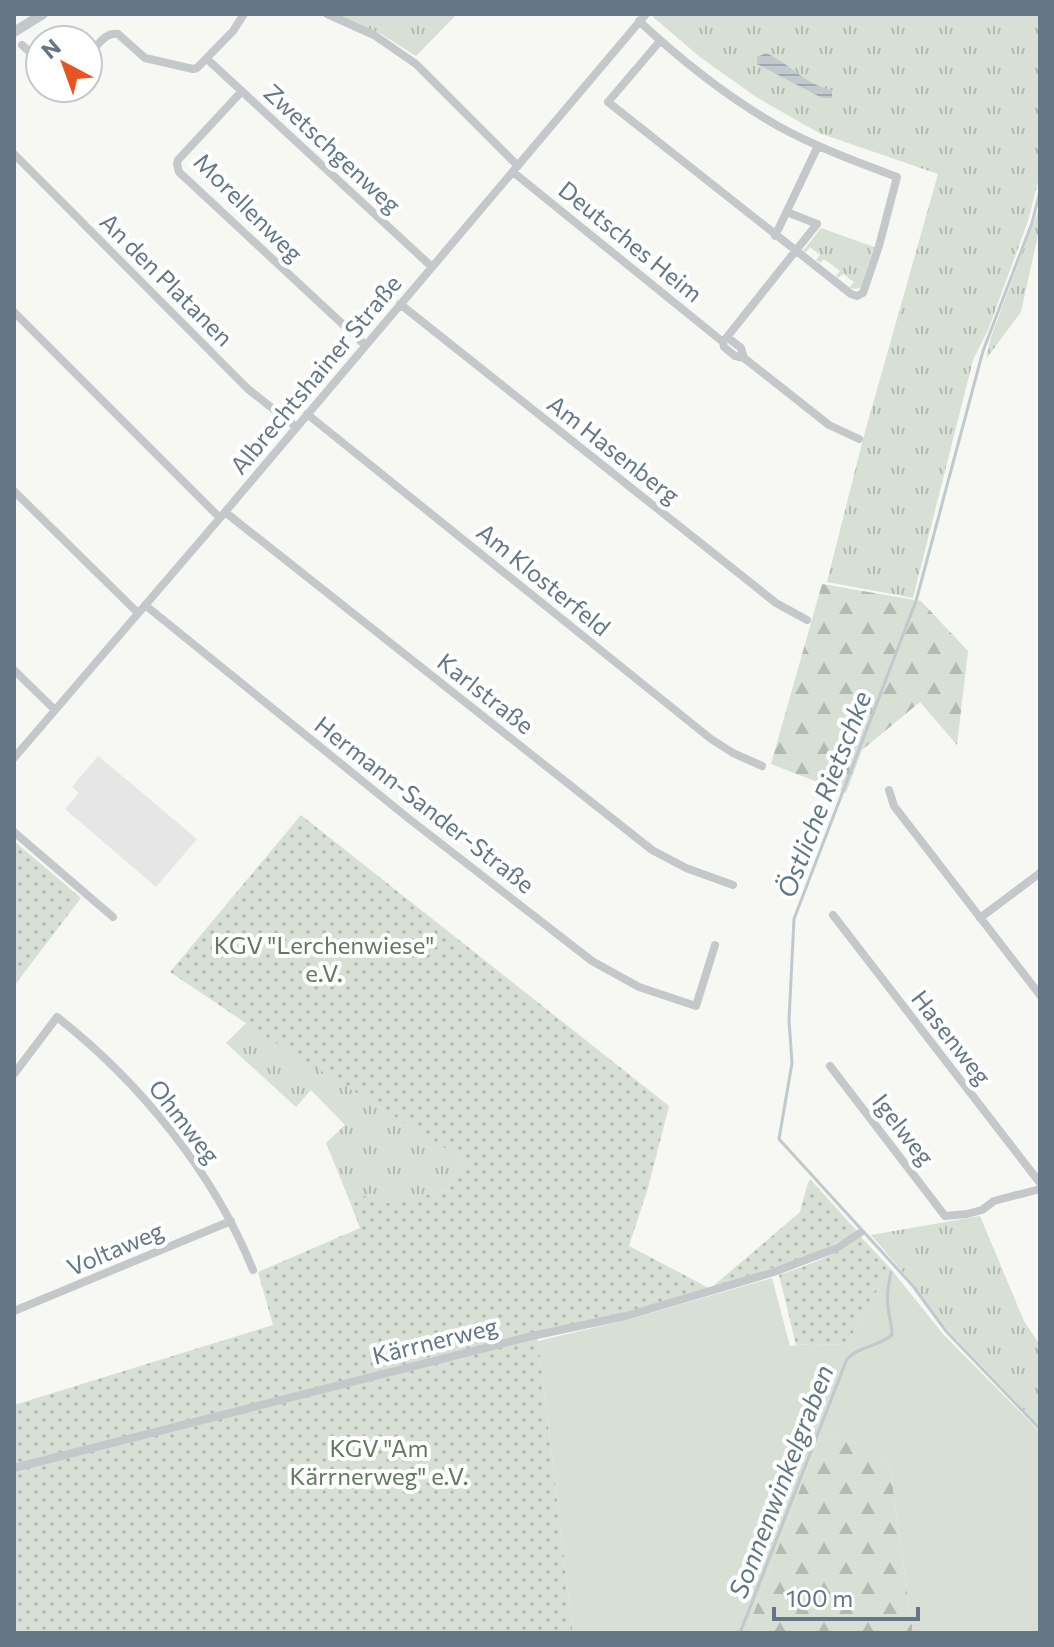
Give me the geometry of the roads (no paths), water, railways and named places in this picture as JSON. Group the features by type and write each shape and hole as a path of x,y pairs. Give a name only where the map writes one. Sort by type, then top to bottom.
{"street":[{"path":"14,32 43,14"},
{"path":"104,38 114,32 141,56 193,69 233,31 244,14"},
{"name":"Deutsches Heim","path":"327,14 374,35 416,64 515,169 725,339 724,347 735,356 744,358 829,425 859,439"},
{"path":"642,18 660,41 742,104 818,146 897,177 863,293 857,296 851,294 608,102 660,41"},
{"name":"Albrechtshainer Straße","path":"14,758 642,18"},
{"name":"Zwetschgenweg","path":"207,59 432,267"},
{"name":"Morellenweg","path":"242,91 178,160 179,172 365,345"},
{"path":"775,236 818,146"},
{"name":"An den Platanen","path":"14,154 248,389 296,427"},
{"path":"725,339 817,224 787,212"},
{"name":"Am Hasenberg","path":"400,304 776,603 807,620"},
{"name":"Karlstraße","path":"14,312 223,515 652,850 686,868 733,885"},
{"name":"Am Klosterfeld","path":"307,414 711,739 762,766"},
{"path":"14,491 138,613"},
{"name":"Hermann-Sander-Straße","path":"145,605 408,818 592,961 639,987 696,1006 715,945"},
{"path":"14,670 55,710"},
{"path":"889,790 894,806 1040,995"},
{"path":"14,832 113,917"},
{"path":"980,918 1040,873"},
{"name":"Hasenweg","path":"833,915 1040,1183"},
{"name":"Ohmweg","path":"14,1074 57,1017 83,1038 135,1089 187,1154 231,1221 253,1270"},
{"name":"Igelweg","path":"830,1066 945,1216 982,1210 994,1201 1040,1189"},
{"name":"Voltaweg","path":"14,1311 231,1221"},
{"name":"Kärrnerweg","path":"14,1468 532,1336 626,1316 774,1272 837,1248 860,1233"}],"waterway":[{"name":"Östliche Rietschke","path":"1040,191 1032,223 983,351 916,601 794,919 789,1020 792,1063 779,1139 913,1286 946,1331 1040,1429"},
{"name":"Sonnenwinkelgraben","path":"740,1633 847,1359 892,1335 887,1298 891,1272"}],"park label":[{"name":"KGV \"Lerchenwiese\" e.V.","path":"324,958"},
{"name":"KGV \"Am Kärrnerweg\" e.V.","path":"379,1461"}]}
